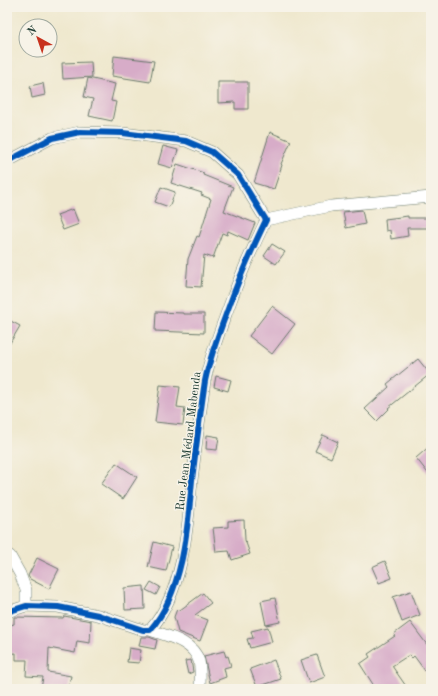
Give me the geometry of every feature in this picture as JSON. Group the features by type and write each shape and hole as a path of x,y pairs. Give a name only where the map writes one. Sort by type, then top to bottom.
{"street":[{"path":"7,160 14,158 52,138 80,132 123,133 186,141 212,152 238,175 266,220 331,206 431,197"},
{"name":"Rue Jean Médard Mabenda","path":"150,630 156,623 169,599 180,567 188,524 205,382 213,348 239,278 266,220"},
{"path":"7,554 10,556 26,590 26,606"},
{"path":"7,612 26,606 58,607 98,615 175,639 193,650 198,659 200,669 200,689"}],"building":[{"path":"114,56 154,61 150,82 112,76"},
{"path":"91,62 92,77 63,79 62,63"},
{"path":"88,78 115,84 111,101 116,102 112,121 89,116 93,99 84,97"},
{"path":"218,82 248,82 248,109 235,109 235,102 218,103"},
{"path":"43,83 45,95 32,98 30,86"},
{"path":"270,132 291,141 281,164 282,165 274,189 254,183"},
{"path":"163,146 178,150 172,168 158,164"},
{"path":"177,164 204,173 203,175 233,187 224,211 255,223 248,240 228,231 227,235 222,233 213,258 204,255 201,287 186,286 188,259 197,236 199,237 211,199 201,195 202,193 171,183"},
{"path":"161,187 175,192 169,207 155,202"},
{"path":"73,209 79,224 63,230 57,215"},
{"path":"362,210 365,224 346,228 343,212"},
{"path":"408,216 408,218 431,218 431,228 407,228 408,236 391,239 390,230 386,231 385,219"},
{"path":"272,244 285,252 276,264 264,256"},
{"path":"272,306 295,324 272,354 249,336"},
{"path":"156,312 204,314 204,333 155,331"},
{"path":"7,319 20,326 7,348"},
{"path":"418,359 430,374 388,408 389,409 377,421 365,409 389,387 387,384"},
{"path":"216,376 231,380 228,391 214,387"},
{"path":"160,385 180,387 177,407 185,408 183,425 155,422"},
{"path":"207,435 219,437 217,450 206,449"},
{"path":"323,435 338,442 331,458 315,451"},
{"path":"431,445 431,477 416,458"},
{"path":"116,463 137,477 123,499 101,484"},
{"path":"244,520 245,540 250,554 232,560 229,551 216,552 213,528 228,527 228,521"},
{"path":"154,542 172,547 166,571 148,567"},
{"path":"37,558 59,569 49,589 30,579 28,576"},
{"path":"385,561 392,578 379,583 372,567"},
{"path":"151,582 160,587 156,595 146,590"},
{"path":"144,586 145,609 125,610 124,588"},
{"path":"411,591 420,615 402,622 393,597"},
{"path":"203,593 211,603 195,615 208,620 200,641 178,632 174,617 177,609 180,610"},
{"path":"275,598 280,622 266,625 261,601"},
{"path":"64,616 91,621 90,643 77,641 75,653 49,648 48,672 71,676 68,689 41,689 43,677 26,676 27,660 16,660 16,653 7,654 7,626 14,624 14,617 63,618"},
{"path":"410,622 431,650 431,679 414,656 412,658 409,655 392,666 408,689 376,689 360,664 370,657 368,654 395,636 394,634"},
{"path":"268,627 272,642 250,648 247,639 253,638 251,631"},
{"path":"141,637 149,637 157,640 155,649 139,646"},
{"path":"129,648 141,650 139,663 127,662"},
{"path":"224,651 226,657 228,656 231,666 224,668 226,677 210,683 204,656"},
{"path":"317,655 325,677 309,683 301,660"},
{"path":"191,660 193,672 188,674 185,661"},
{"path":"274,660 281,679 257,687 250,669"}],"cycle path":[{"path":"7,160 14,158 52,138 80,132 123,133 186,141 212,152 238,175 266,220 237,286 209,363 201,406 186,538 177,579 170,598 161,615 150,630 143,630 98,615 58,607 26,606 7,612"}]}
